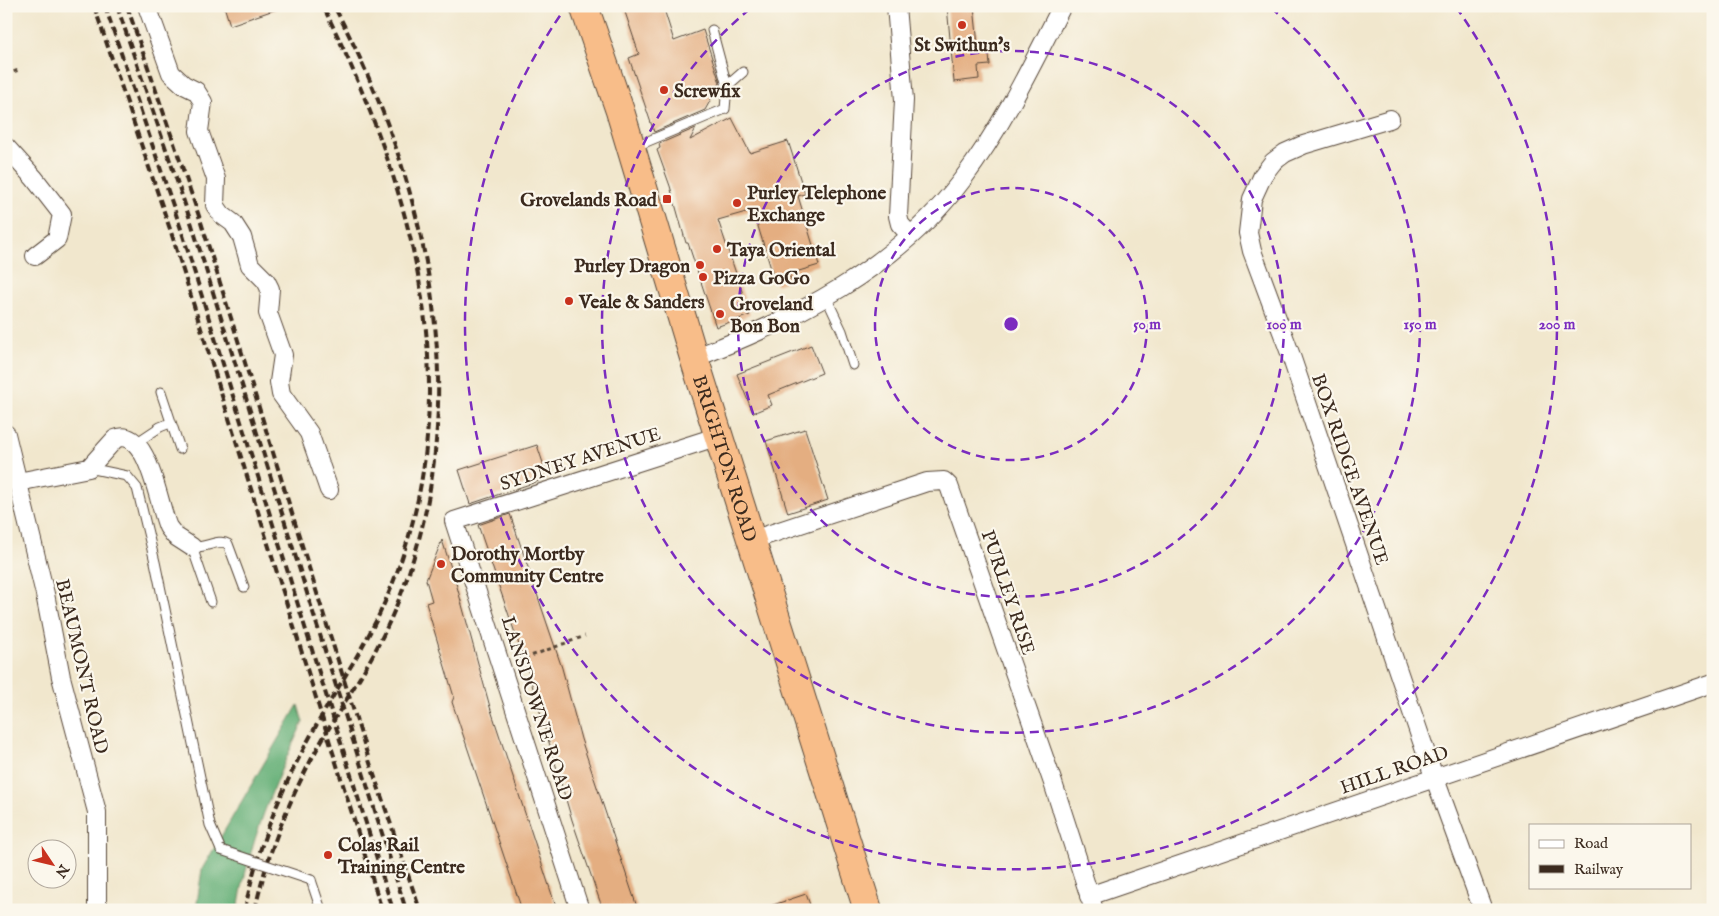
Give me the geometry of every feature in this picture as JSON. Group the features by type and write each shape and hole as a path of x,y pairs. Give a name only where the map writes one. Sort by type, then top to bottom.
{"highway":[{"name":"BRIGHTON ROAD","path":"584,6 631,148 694,358 868,910"}],"street":[{"path":"146,6 170,72 184,85 196,91 203,102 199,131 216,179 215,205 222,215 233,223 242,237 250,265 270,289 268,313 283,355 279,382 281,394 309,433 329,490"},
{"path":"896,6 904,100 898,216 900,224 910,235"},
{"path":"694,358 750,336 826,297 857,277 910,235 961,182 981,154 1062,6"},
{"name":"BOX RIDGE AVENUE","path":"1390,119 1303,145 1279,158 1263,175 1257,186 1248,218 1248,233 1259,272 1290,353 1435,778 1483,910"},
{"path":"6,147 34,178 62,214 57,239 35,256"},
{"name":"BEAUMONT ROAD","path":"6,434 46,594 61,677 97,812 97,910"},
{"path":"18,482 89,468 115,439 123,436 136,443 146,457 168,527 175,536 192,547"},
{"name":"SYDNEY AVENUE","path":"454,521 719,436"},
{"name":"PURLEY RISE","path":"752,540 927,482 944,481 949,486 1053,783 1091,903"},
{"name":"LANSDOWNE ROAD","path":"454,521 503,666 580,910"},
{"name":"HILL ROAD","path":"1091,903 1435,778 1713,683"}],"lane":[{"path":"631,148 725,109 727,86 712,30"},
{"path":"727,86 743,72"},
{"path":"826,297 842,331 854,365"},
{"path":"161,392 180,449"},
{"path":"136,443 160,427 170,423"},
{"path":"89,468 127,476 137,488 155,562 210,825 221,850 311,880 322,910"},
{"path":"211,602 192,547 200,548 222,542 228,544 244,587"}],"path":[{"path":"6,74 19,70"},
{"path":"503,666 585,636"}],"green space":[{"path":"298,705 303,722 282,767 264,814 248,862 238,910 196,910 202,869"}],"building":[{"path":"224,6 277,6 277,9 230,25"},
{"path":"623,6 663,6 674,41 703,30 720,83 705,110 654,132 629,58 639,54"},
{"name":"St Swithun's","path":"947,6 974,6 978,45 988,44 990,65 978,66 979,79 954,82"},
{"name":"Purley Telephone Exchange","path":"732,118 750,153 788,141 805,194 798,196 819,265 789,274 791,280 776,285 753,210 718,220 750,315 716,327 688,243 686,243 670,186 657,150 660,148 659,144 696,128 690,140"},
{"path":"811,345 822,373 768,395 772,405 753,413 737,374"},
{"path":"805,429 828,500 788,513 766,441"},
{"path":"537,445 548,478 470,504 459,470"},
{"path":"510,514 562,668 581,739 637,907 630,910 603,910 572,820 528,671 478,525"},
{"path":"442,540 456,583 490,707 557,910 522,910 452,702 454,697 426,603 432,601 426,580"},
{"path":"806,894 812,910 767,910 767,907"}],"railway":[{"path":"94,6 171,232 382,910"},
{"path":"105,6 181,229 393,910"},
{"path":"117,6 192,225 406,910"},
{"path":"127,6 201,222 370,763 420,910"},
{"path":"245,910 264,838 283,792 316,726 378,617 408,540 424,462 429,385 423,307 408,231 386,154 357,80 323,6"},
{"path":"255,910 274,843 291,801 322,740 364,670 387,627 416,550 433,472 438,392 434,312 420,233 398,154 369,79 334,6"}],"place":[{"name":"St Swithun's","path":"962,25"},
{"name":"Screwfix","path":"664,90"},
{"name":"Grovelands Road","path":"667,199"},
{"name":"Purley Telephone Exchange","path":"737,203"},
{"name":"Taya Oriental","path":"717,249"},
{"name":"Purley Dragon","path":"700,265"},
{"name":"Pizza GoGo","path":"703,277"},
{"name":"Veale & Sanders","path":"569,301"},
{"name":"Groveland Bon Bon","path":"720,314"},
{"name":"Dorothy Mortby Community Centre","path":"441,564"},
{"name":"Colas Rail Training Centre","path":"328,855"}]}
